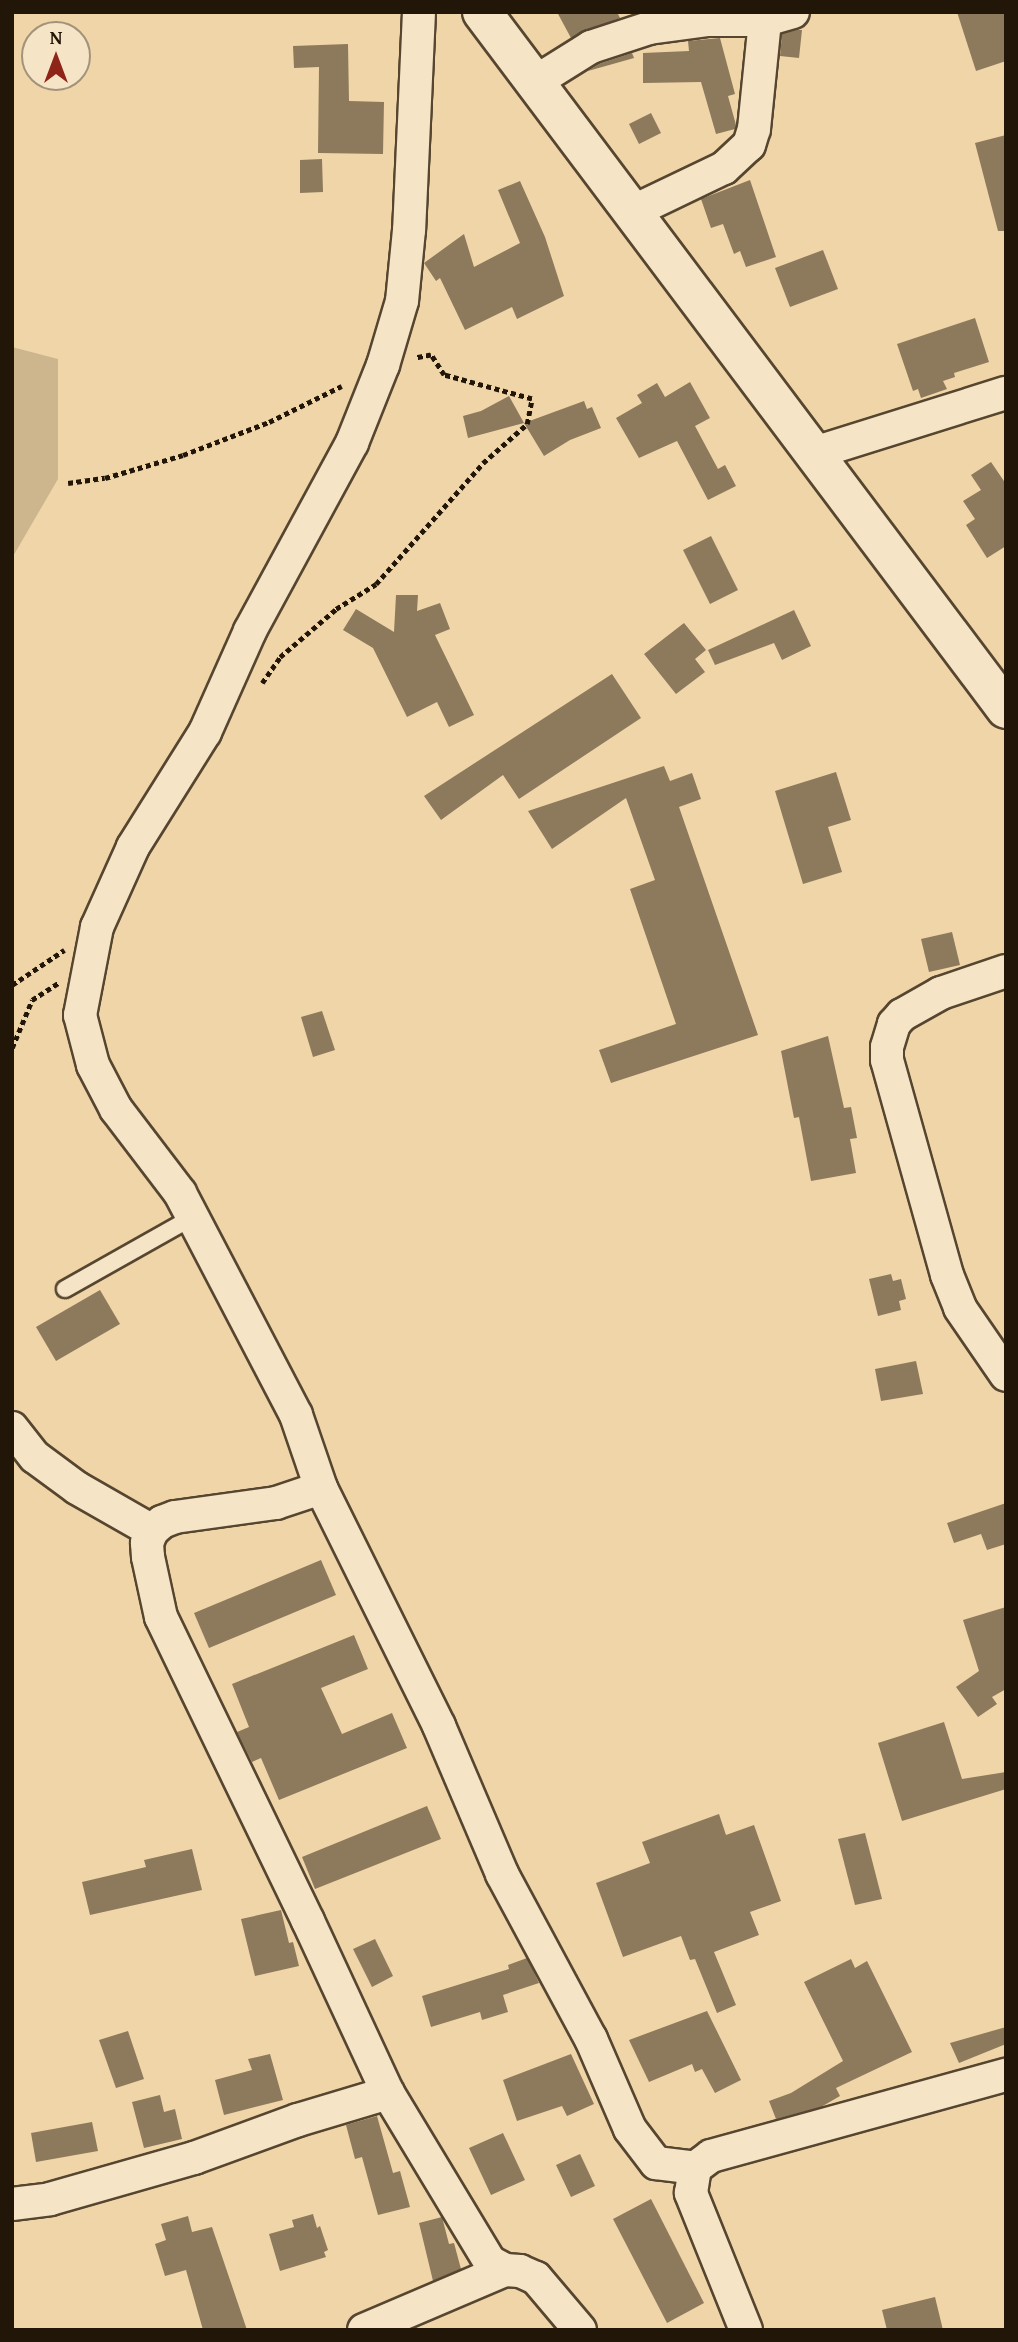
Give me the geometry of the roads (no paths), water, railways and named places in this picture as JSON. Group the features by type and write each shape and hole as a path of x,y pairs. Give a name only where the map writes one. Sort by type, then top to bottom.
{"street":[{"path":"419,12 405,278 402,301 383,365 352,443 250,631 205,732 175,785 133,847 97,927 80,1015 93,1065 116,1109 166,1174 193,1217 296,1415 321,1488 439,1727 502,1874 592,2039 630,2129 656,2163 695,2168"},
{"path":"482,12 1006,709"},
{"path":"535,82 592,47 649,28 708,20 779,16 749,145 724,168 632,212"},
{"path":"814,453 1006,393"},
{"path":"1006,971 941,993 902,1015 894,1024 887,1047 887,1060 947,1275 960,1308 1006,1375"},
{"path":"12,1428 35,1457 67,1481 152,1531"},
{"path":"321,1488 276,1503 175,1517 152,1531 147,1543 148,1557 161,1617 308,1921 387,2093 490,2262 505,2270 520,2271 536,2278 580,2330"},
{"path":"746,2330 691,2193 695,2168 710,2156 1006,2075"},
{"path":"12,2204 50,2199 181,2162 298,2120 387,2093"},
{"path":"364,2330 505,2270"}],"lane":[{"path":"65,1289 193,1217"}]}
